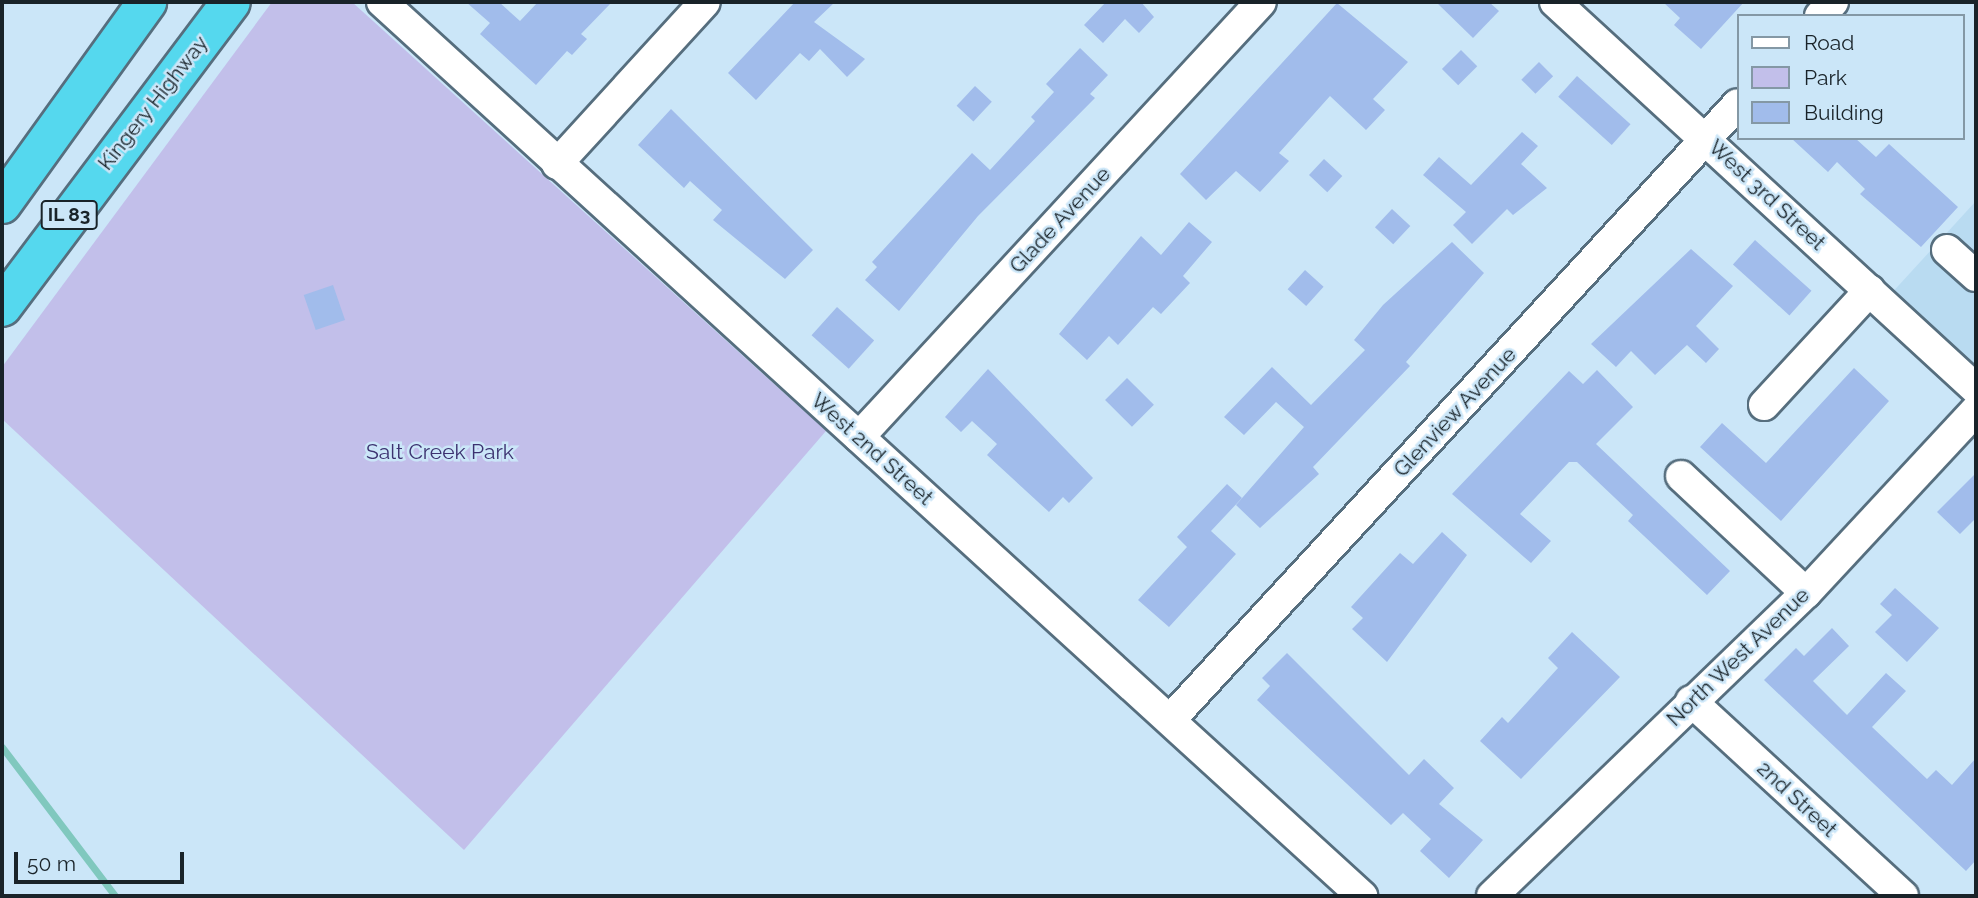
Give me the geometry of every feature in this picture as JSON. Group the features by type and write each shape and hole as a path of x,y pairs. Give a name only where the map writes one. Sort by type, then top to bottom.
{"highway":[{"name":"IL 83","path":"2,204 147,2"},
{"name":"Kingery Highway","path":"2,307 231,2"}],"street":[{"name":"West 2nd Street","path":"382,2 1362,896"},
{"path":"557,164 705,2"},
{"name":"Glade Avenue","path":"859,437 1261,2"},
{"name":"West 3rd Street","path":"1555,2 1976,389"},
{"name":"Glenview Avenue","path":"1171,719 1736,106"},
{"path":"1947,250 1976,276"},
{"path":"1764,405 1870,290"},
{"name":"North West Avenue","path":"1492,896 1805,593 1976,410"},
{"path":"1681,476 1805,593"},
{"name":"2nd Street","path":"1691,701 1903,896"}],"shaded area":[{"path":"1976,201 1976,403 1878,308"}],"green space":[{"name":"Salt Creek Park","path":"272,2 352,2 826,431 464,850 2,419 2,367"}],"building":[{"path":"466,2 499,2 520,21 538,2 612,2 581,34 587,39 572,55 567,51 536,85 480,34 490,23"},
{"path":"795,2 835,2 814,22 865,59 847,77 820,49 809,61 800,53 756,100 728,73"},
{"path":"1106,2 1141,2 1154,17 1139,33 1125,19 1103,43 1084,25"},
{"path":"1436,2 1489,2 1499,11 1473,38"},
{"path":"1663,2 1744,2 1701,49 1674,25 1680,18"},
{"path":"1337,3 1408,62 1373,99 1385,110 1366,130 1330,96 1279,153 1289,161 1260,192 1236,171 1206,200 1180,174"},
{"path":"1080,48 1108,75 1090,94 1095,98 978,216 899,311 865,280 877,267 872,262 972,153 990,170 1035,121 1031,117 1054,92 1046,84"},
{"path":"1461,50 1477,66 1458,85 1442,69"},
{"path":"1539,62 1553,76 1535,94 1521,80"},
{"path":"1577,76 1631,124 1612,145 1558,97"},
{"path":"975,86 992,102 973,121 957,106"},
{"path":"671,109 813,250 785,279 713,220 722,210 690,181 684,188 638,145"},
{"path":"1522,132 1538,146 1521,164 1547,188 1513,215 1507,209 1472,244 1453,225 1466,212 1423,175 1439,157 1471,185"},
{"path":"1793,140 1857,140 1876,157 1889,144 1958,207 1921,247 1860,194 1865,189 1837,162 1828,172"},
{"path":"1324,159 1342,176 1327,192 1309,175"},
{"path":"1392,209 1410,226 1393,244 1375,227"},
{"path":"1189,222 1212,242 1183,276 1190,283 1161,314 1153,307 1118,345 1109,336 1087,360 1059,334 1141,236 1161,255"},
{"path":"1755,240 1811,291 1789,315 1733,265"},
{"path":"1452,242 1484,273 1406,362 1410,366 1313,467 1319,474 1260,528 1236,505 1304,427 1276,402 1244,435 1224,417 1272,367 1311,405 1365,350 1354,340 1383,305"},
{"path":"1691,249 1733,286 1696,326 1719,349 1706,363 1687,345 1655,375 1631,351 1616,367 1591,344"},
{"path":"1305,270 1324,287 1306,306 1288,289"},
{"path":"333,285 345,320 316,330 304,295"},
{"path":"837,307 874,340 849,369 812,335"},
{"path":"1854,368 1889,401 1781,521 1700,447 1722,423 1766,463"},
{"path":"988,369 1093,478 1069,503 1063,497 1049,512 987,455 997,444 972,421 961,432 945,417"},
{"path":"1597,370 1633,407 1596,444 1730,571 1707,595 1628,521 1633,515 1577,462 1569,462 1520,514 1551,541 1531,563 1452,494 1569,371 1583,384"},
{"path":"1127,378 1154,405 1132,427 1105,400"},
{"path":"1976,473 1976,518 1960,534 1937,512"},
{"path":"1227,484 1242,498 1211,531 1236,554 1169,627 1138,600 1187,547 1177,537"},
{"path":"1442,532 1467,555 1387,662 1352,629 1363,618 1351,607 1400,553 1413,564"},
{"path":"1895,588 1939,628 1907,662 1875,632 1892,615 1880,604"},
{"path":"1832,628 1849,646 1813,681 1847,715 1886,673 1906,691 1872,727 1927,779 1936,770 1952,785 1976,758 1976,860 1966,871 1764,680 1796,648 1804,656"},
{"path":"1572,632 1620,677 1521,779 1480,741 1502,717 1508,723 1558,668 1548,658"},
{"path":"1287,653 1409,775 1424,759 1454,788 1439,804 1483,840 1449,878 1420,851 1431,839 1403,813 1391,825 1257,700 1270,686 1262,678"}],"waterway":[{"path":"2,747 115,896"}]}
